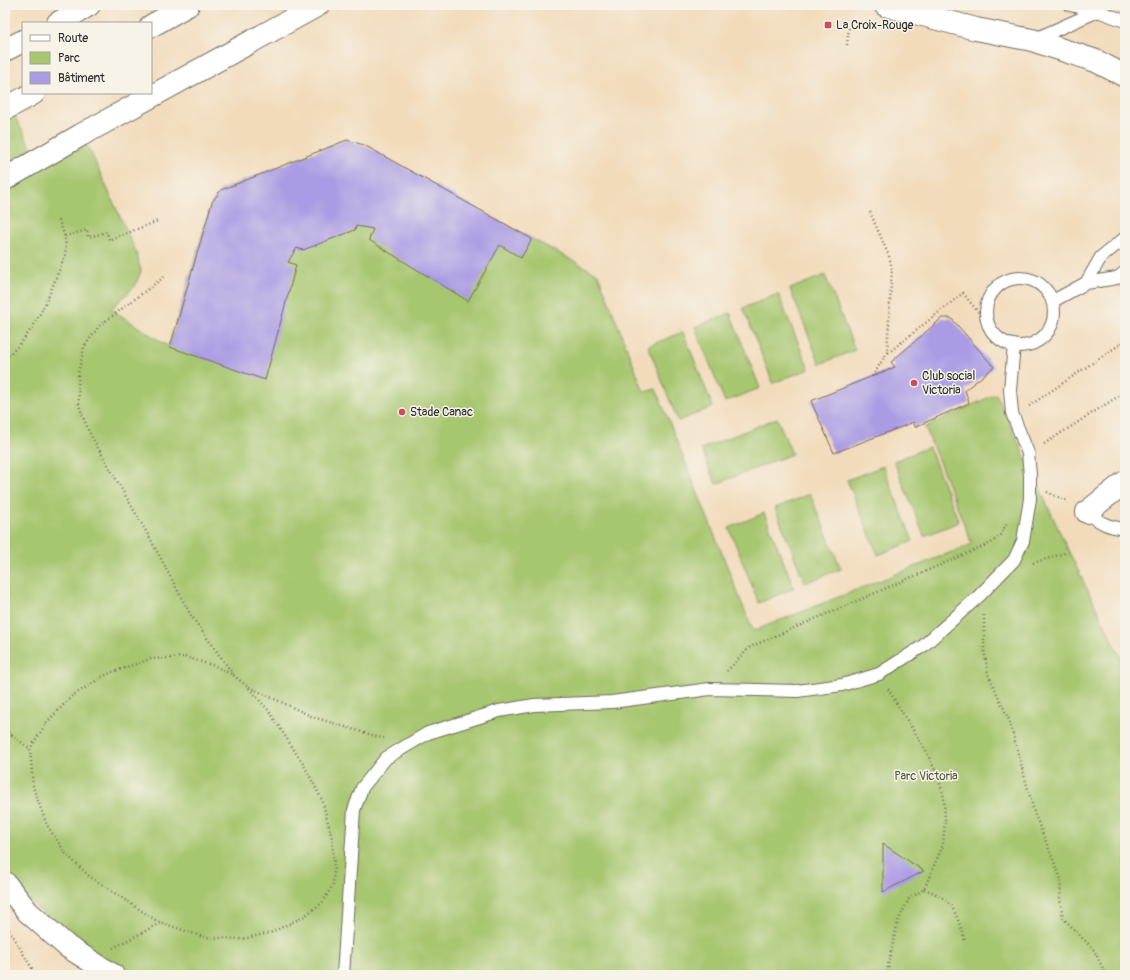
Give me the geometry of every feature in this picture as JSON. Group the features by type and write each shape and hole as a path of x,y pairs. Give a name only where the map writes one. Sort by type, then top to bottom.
{"main road":[{"path":"60,22 89,5"},
{"path":"152,25 188,5"},
{"path":"5,179 80,135 318,5"},
{"path":"885,5 976,29 1032,40 1096,61 1125,76"},
{"path":"5,50 22,42"},
{"path":"7,109 32,94"},
{"path":"1087,512 1125,482"},
{"path":"5,883 28,912 68,947 113,975"}],"lane":[{"path":"1070,5 1098,11 1125,21"},
{"path":"1032,40 1098,11"},
{"path":"1086,283 1101,257 1125,238"},
{"path":"1053,301 1086,283 1117,278 1125,272"},
{"path":"1019,278 1030,279 1040,284 1048,291 1053,301 1055,311 1049,331 1034,344 1024,346 1003,342 995,335 989,326 986,315 987,304 991,294 998,286 1008,280 1019,278"},
{"path":"343,975 354,810 362,788 386,758 428,733 499,711 534,704 612,702 710,689 797,691 842,685 879,674 923,646 984,591 1014,560 1023,541 1030,499 1028,453 1014,417 1010,390 1014,345"},
{"path":"1087,512 1100,522 1111,527 1125,529"}],"path":[{"path":"847,45 849,27"},
{"path":"870,212 889,256 892,269 887,354"},
{"path":"5,358 23,341 39,318 65,256 65,236 58,219"},
{"path":"65,236 87,230 88,237 107,232 109,240 158,220"},
{"path":"164,277 99,326 84,347 78,374 80,406 89,432 151,540 190,614 233,675"},
{"path":"872,376 887,354 963,293 989,326"},
{"path":"1014,417 1125,341"},
{"path":"1049,442 1125,392"},
{"path":"710,689 750,647 991,543"},
{"path":"984,591 984,649 988,674 1009,720 1035,815 1061,879 1060,899 1063,918 1094,950 1106,975"},
{"path":"185,657 215,666 233,675 247,686 269,711 305,767 322,800 332,838 334,864 333,885 322,903 303,917 270,933 241,939 203,937 157,920 89,876 66,854 47,825 33,786 30,749 47,722 72,696 107,674 150,659 185,657"},
{"path":"879,674 926,751 937,774 944,797 945,820 943,845 924,889 909,899 898,921 888,965 888,975"},
{"path":"247,686 313,718 378,737 391,739"},
{"path":"5,730 30,749"},
{"path":"924,889 936,894 949,903 957,917 965,941"},
{"path":"109,950 162,922"},
{"path":"5,923 36,975"}],"green space":[{"name":"Parc Victoria","path":"10,107 37,159 81,135 92,155 136,252 141,271 135,286 111,309 169,347 212,202 221,190 347,140 598,274 644,392 656,389 753,631 972,544 925,427 996,394 1070,554 1125,666 1125,975 113,975 5,880 5,109"},
{"path":"825,275 855,350 820,364 790,289"},
{"path":"778,294 809,369 773,383 743,308"},
{"path":"730,313 760,388 725,402 695,327"},
{"path":"683,332 713,407 678,421 648,346"},
{"path":"777,418 792,454 716,484 701,449"},
{"path":"929,447 959,522 924,536 894,461"},
{"path":"883,466 913,541 878,555 847,480"},
{"path":"810,494 841,569 805,583 775,508"},
{"path":"764,513 794,588 759,603 729,528"}],"building":[{"path":"347,140 364,145 532,239 521,258 500,245 468,301 369,240 373,229 356,226 355,230 303,250 297,248 288,262 296,265 265,380 170,347 212,202 221,190"},
{"name":"Club social Victoria","path":"942,318 951,318 994,367 965,390 969,403 915,427 914,422 834,453 811,401 895,367 891,362"},
{"path":"883,844 924,871 883,892"}],"place":[{"name":"La Croix-Rouge","path":"828,25"},
{"name":"Club social Victoria","path":"914,383"},
{"name":"Stade Canac","path":"402,412"}]}
